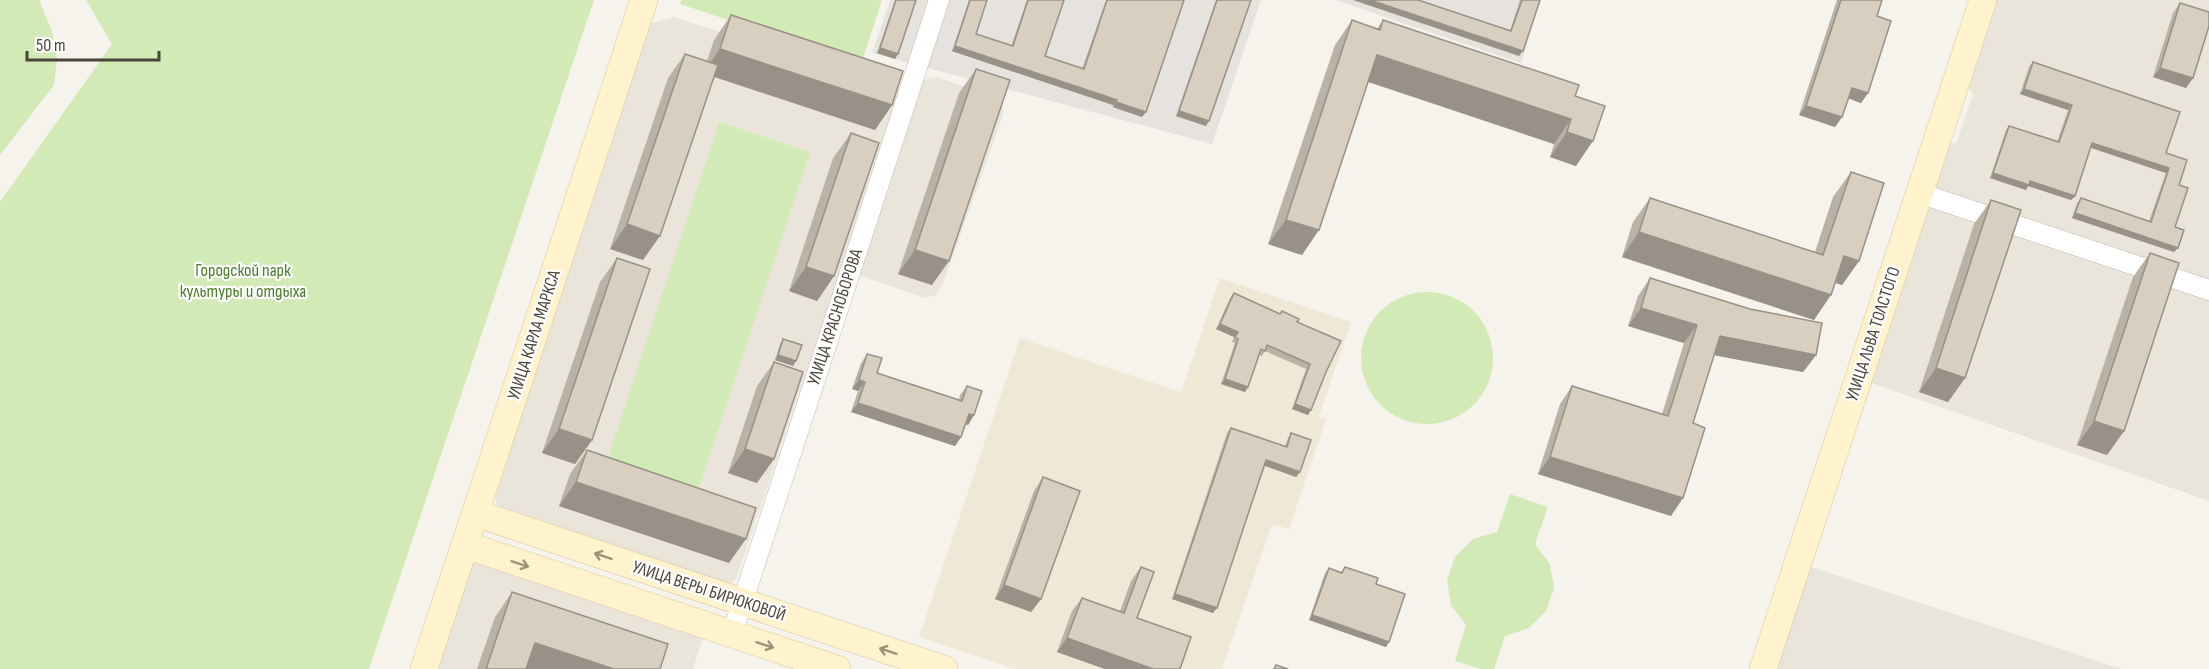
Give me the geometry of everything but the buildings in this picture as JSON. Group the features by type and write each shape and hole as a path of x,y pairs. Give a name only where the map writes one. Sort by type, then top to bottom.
{"street":[{"name":"УЛИЦА КАРЛА МАРКСА","path":"424,669 644,0"},
{"name":"УЛИЦА КРАСНОБОРОВА","path":"732,634 939,0"},
{"name":"УЛИЦА ЛЬВА ТОЛСТОГО","path":"1763,669 1983,0"},
{"path":"1919,193 2209,290"},
{"name":"УЛИЦА ВЕРЫ БИРЮКОВОЙ","path":"475,513 944,669"},
{"name":"УЛИЦА ВЕРЫ БИРЮКОВОЙ","path":"465,545 837,669"}],"shaded area":[{"path":"890,0 1261,0 1212,144 872,53"},
{"path":"1335,0 1541,0 1521,63"},
{"path":"1989,0 2209,0 2209,501 1866,381 1939,151 1957,141 1973,94 1966,85"},
{"path":"674,17 914,94 925,79 937,77 996,98 1003,105 1003,115 944,281 936,295 925,298 841,269 736,579 728,585 501,509 496,502 495,488 648,24"},
{"path":"1220,278 1351,322 1319,417 1326,420 1289,529 1272,524 1222,669 1015,669 919,637 1020,338 1181,392"},
{"path":"478,559 705,632 693,669 435,669 471,564"},
{"path":"1805,565 2122,669 1771,669"}],"green space":[{"path":"0,0 39,0 52,31 57,58 54,85 0,155"},
{"name":"Городской парк культуры и отдыха","path":"86,0 594,0 369,669 0,669 0,202 112,44"},
{"path":"682,0 882,0 861,64 680,4"},
{"path":"719,122 810,152 699,488 608,458"},
{"path":"1427,292 1452,297 1474,311 1488,333 1493,358 1488,383 1474,405 1452,419 1427,424 1402,419 1380,405 1366,383 1361,358 1366,333 1380,311 1402,297"},
{"path":"1510,494 1548,507 1535,544 1550,564 1554,588 1546,611 1529,628 1505,636 1494,669 1481,669 1455,661 1466,625 1451,605 1447,580 1455,557 1473,539 1497,532"}]}
